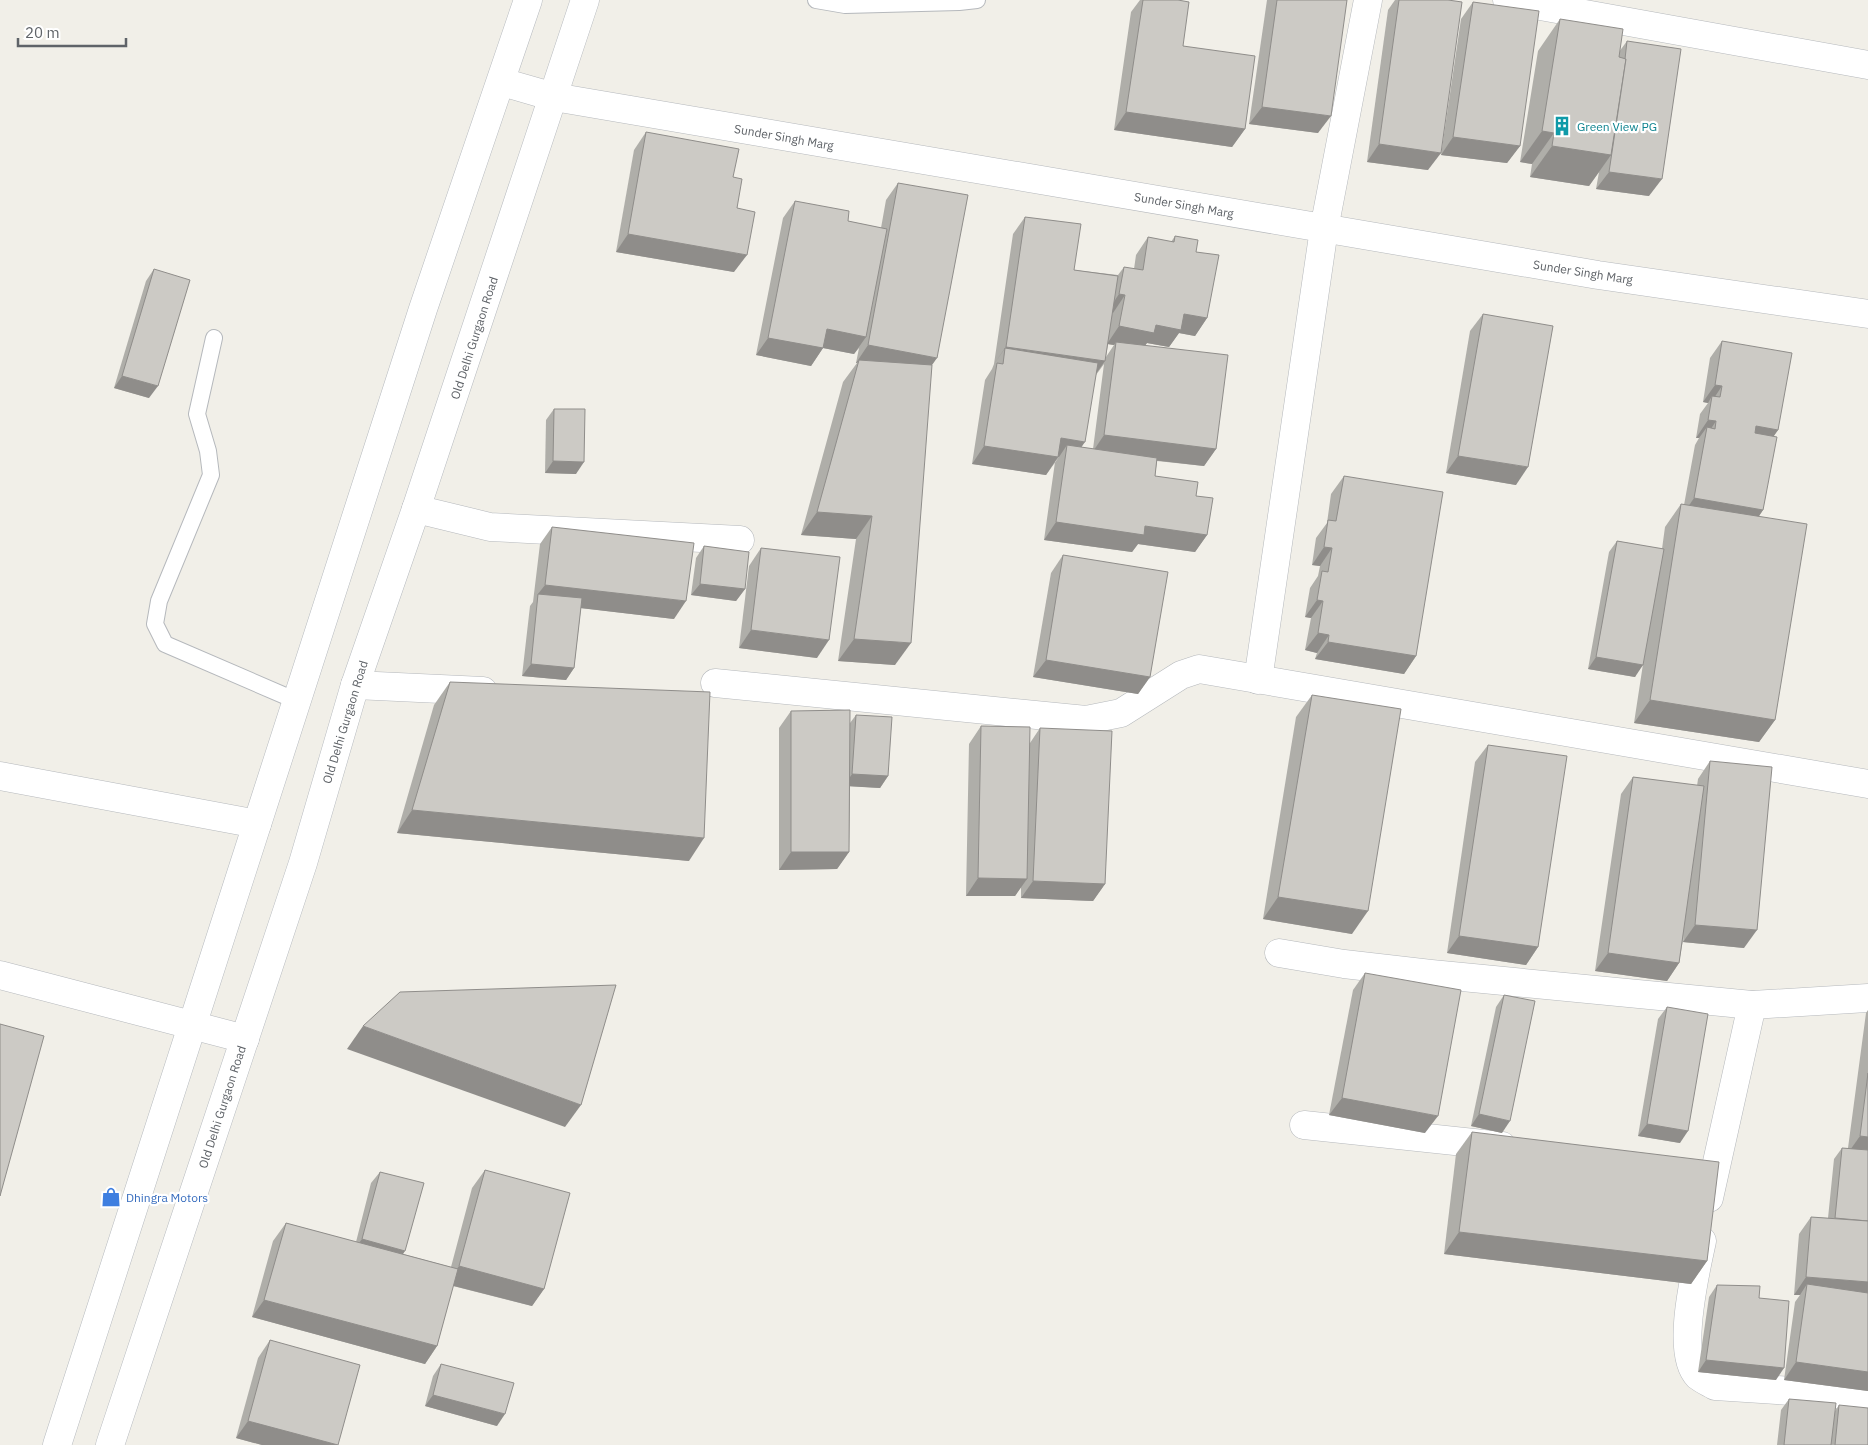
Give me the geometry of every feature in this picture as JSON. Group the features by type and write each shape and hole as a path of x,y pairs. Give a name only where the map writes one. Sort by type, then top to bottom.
{"street":[{"path":"57,1445 423,308 502,82 528,0"},
{"name":"Old Delhi Gurgaon Road","path":"110,1445 303,863 355,685 416,509 585,0"},
{"path":"1258,680 1324,230 1368,0"},
{"path":"1507,0 1868,65"},
{"name":"Sunder Singh Marg","path":"502,82 554,97 1324,230 1598,275 1868,314"},
{"path":"416,509 490,527 740,540"},
{"path":"715,684 1086,720 1121,713 1181,675 1199,669 1523,723 1868,784"},
{"path":"355,685 506,692"},
{"path":"0,776 257,824"},
{"path":"1279,953 1344,964 1422,973 1752,1005 1868,998"},
{"path":"0,975 245,1039"},
{"path":"1752,1005 1705,1168 1686,1327 1692,1361 1697,1375 1715,1386 1868,1396"},
{"path":"1304,1125 1529,1149"}],"lane":[{"path":"816,0 844,5 977,0"},
{"path":"214,338 197,414 208,450 211,475 159,600 156,624 166,644 297,701"}],"building":[{"path":"1143,0 1178,0 1189,2 1183,46 1255,56 1245,129 1126,112"},
{"path":"1277,0 1347,0 1331,116 1262,107"},
{"path":"1399,0 1448,0 1462,2 1441,153 1379,144"},
{"path":"1473,2 1539,11 1520,146 1453,137"},
{"path":"1560,19 1623,29 1619,57 1626,59 1611,155 1552,146 1554,133 1542,131"},
{"path":"1627,41 1681,49 1662,179 1609,172"},
{"path":"646,132 739,149 733,177 742,179 737,208 755,212 747,255 628,234"},
{"path":"898,183 968,195 937,358 868,345"},
{"path":"795,201 849,211 848,221 887,229 866,337 827,329 823,348 768,338"},
{"path":"1025,217 1081,224 1074,270 1118,276 1105,361 1006,347"},
{"path":"1175,236 1198,240 1196,252 1219,255 1207,318 1184,314 1181,330 1156,325 1154,333 1119,326 1125,295 1119,294 1124,267 1143,270 1148,237 1174,242"},
{"path":"154,269 190,280 158,386 122,376"},
{"path":"1483,314 1553,326 1528,467 1458,456"},
{"path":"1722,341 1792,353 1778,430 1756,426 1755,433 1777,437 1763,510 1694,498 1707,427 1715,429 1716,421 1708,420 1712,396 1720,397 1722,386 1715,385"},
{"path":"1116,342 1228,355 1216,449 1104,435"},
{"path":"1005,348 1098,363 1085,442 1061,438 1058,457 984,446 997,363 1003,364"},
{"path":"859,360 932,365 911,643 854,639 872,516 817,512"},
{"path":"554,409 585,409 584,462 553,461"},
{"path":"1067,445 1157,458 1155,476 1198,482 1196,496 1213,498 1207,535 1145,526 1144,535 1056,522"},
{"path":"1344,476 1443,492 1416,656 1328,642 1329,635 1318,633 1323,601 1317,600 1322,571 1328,572 1332,548 1324,547 1328,520 1336,521"},
{"path":"1681,504 1807,524 1775,720 1650,700"},
{"path":"552,527 694,543 686,601 545,585"},
{"path":"1617,541 1664,549 1643,665 1596,657"},
{"path":"704,546 749,552 745,589 700,584"},
{"path":"761,548 840,557 829,640 751,630"},
{"path":"1063,555 1168,572 1150,677 1046,660"},
{"path":"538,594 582,598 574,668 531,664"},
{"path":"450,682 710,692 704,838 412,810"},
{"path":"1312,695 1401,709 1368,911 1278,897"},
{"path":"850,710 849,852 791,852 791,711"},
{"path":"856,715 892,717 888,776 852,774"},
{"path":"981,726 1030,727 1027,879 978,878"},
{"path":"1040,728 1112,731 1105,884 1033,881"},
{"path":"1488,745 1567,756 1538,947 1459,936"},
{"path":"1710,761 1772,767 1757,930 1695,925"},
{"path":"1633,777 1704,786 1679,963 1608,953"},
{"path":"1365,973 1461,990 1438,1116 1342,1098"},
{"path":"616,985 581,1105 363,1026 400,992"},
{"path":"1504,995 1535,1001 1510,1121 1479,1114"},
{"path":"1667,1007 1708,1014 1688,1131 1647,1124"},
{"path":"0,1024 44,1036 0,1196"},
{"path":"1868,1073 1868,1137 1860,1136"},
{"path":"1472,1132 1719,1162 1707,1261 1459,1232"},
{"path":"1842,1148 1868,1150 1868,1221 1835,1218"},
{"path":"485,1170 570,1193 544,1289 459,1266"},
{"path":"380,1172 424,1183 405,1251 362,1239"},
{"path":"1811,1217 1868,1221 1868,1282 1806,1277"},
{"path":"286,1223 458,1269 437,1346 264,1300"},
{"path":"1807,1284 1868,1293 1868,1372 1796,1362"},
{"path":"1717,1285 1760,1286 1759,1298 1789,1301 1784,1368 1706,1360"},
{"path":"270,1340 360,1365 338,1445 248,1421"},
{"path":"441,1364 514,1383 505,1414 433,1395"},
{"path":"1789,1399 1836,1403 1831,1445 1784,1445"},
{"path":"1839,1405 1868,1408 1868,1445 1835,1445"}],"place":[{"name":"Green View PG","path":"1562,126"},
{"name":"Dhingra Motors","path":"111,1197"}]}
